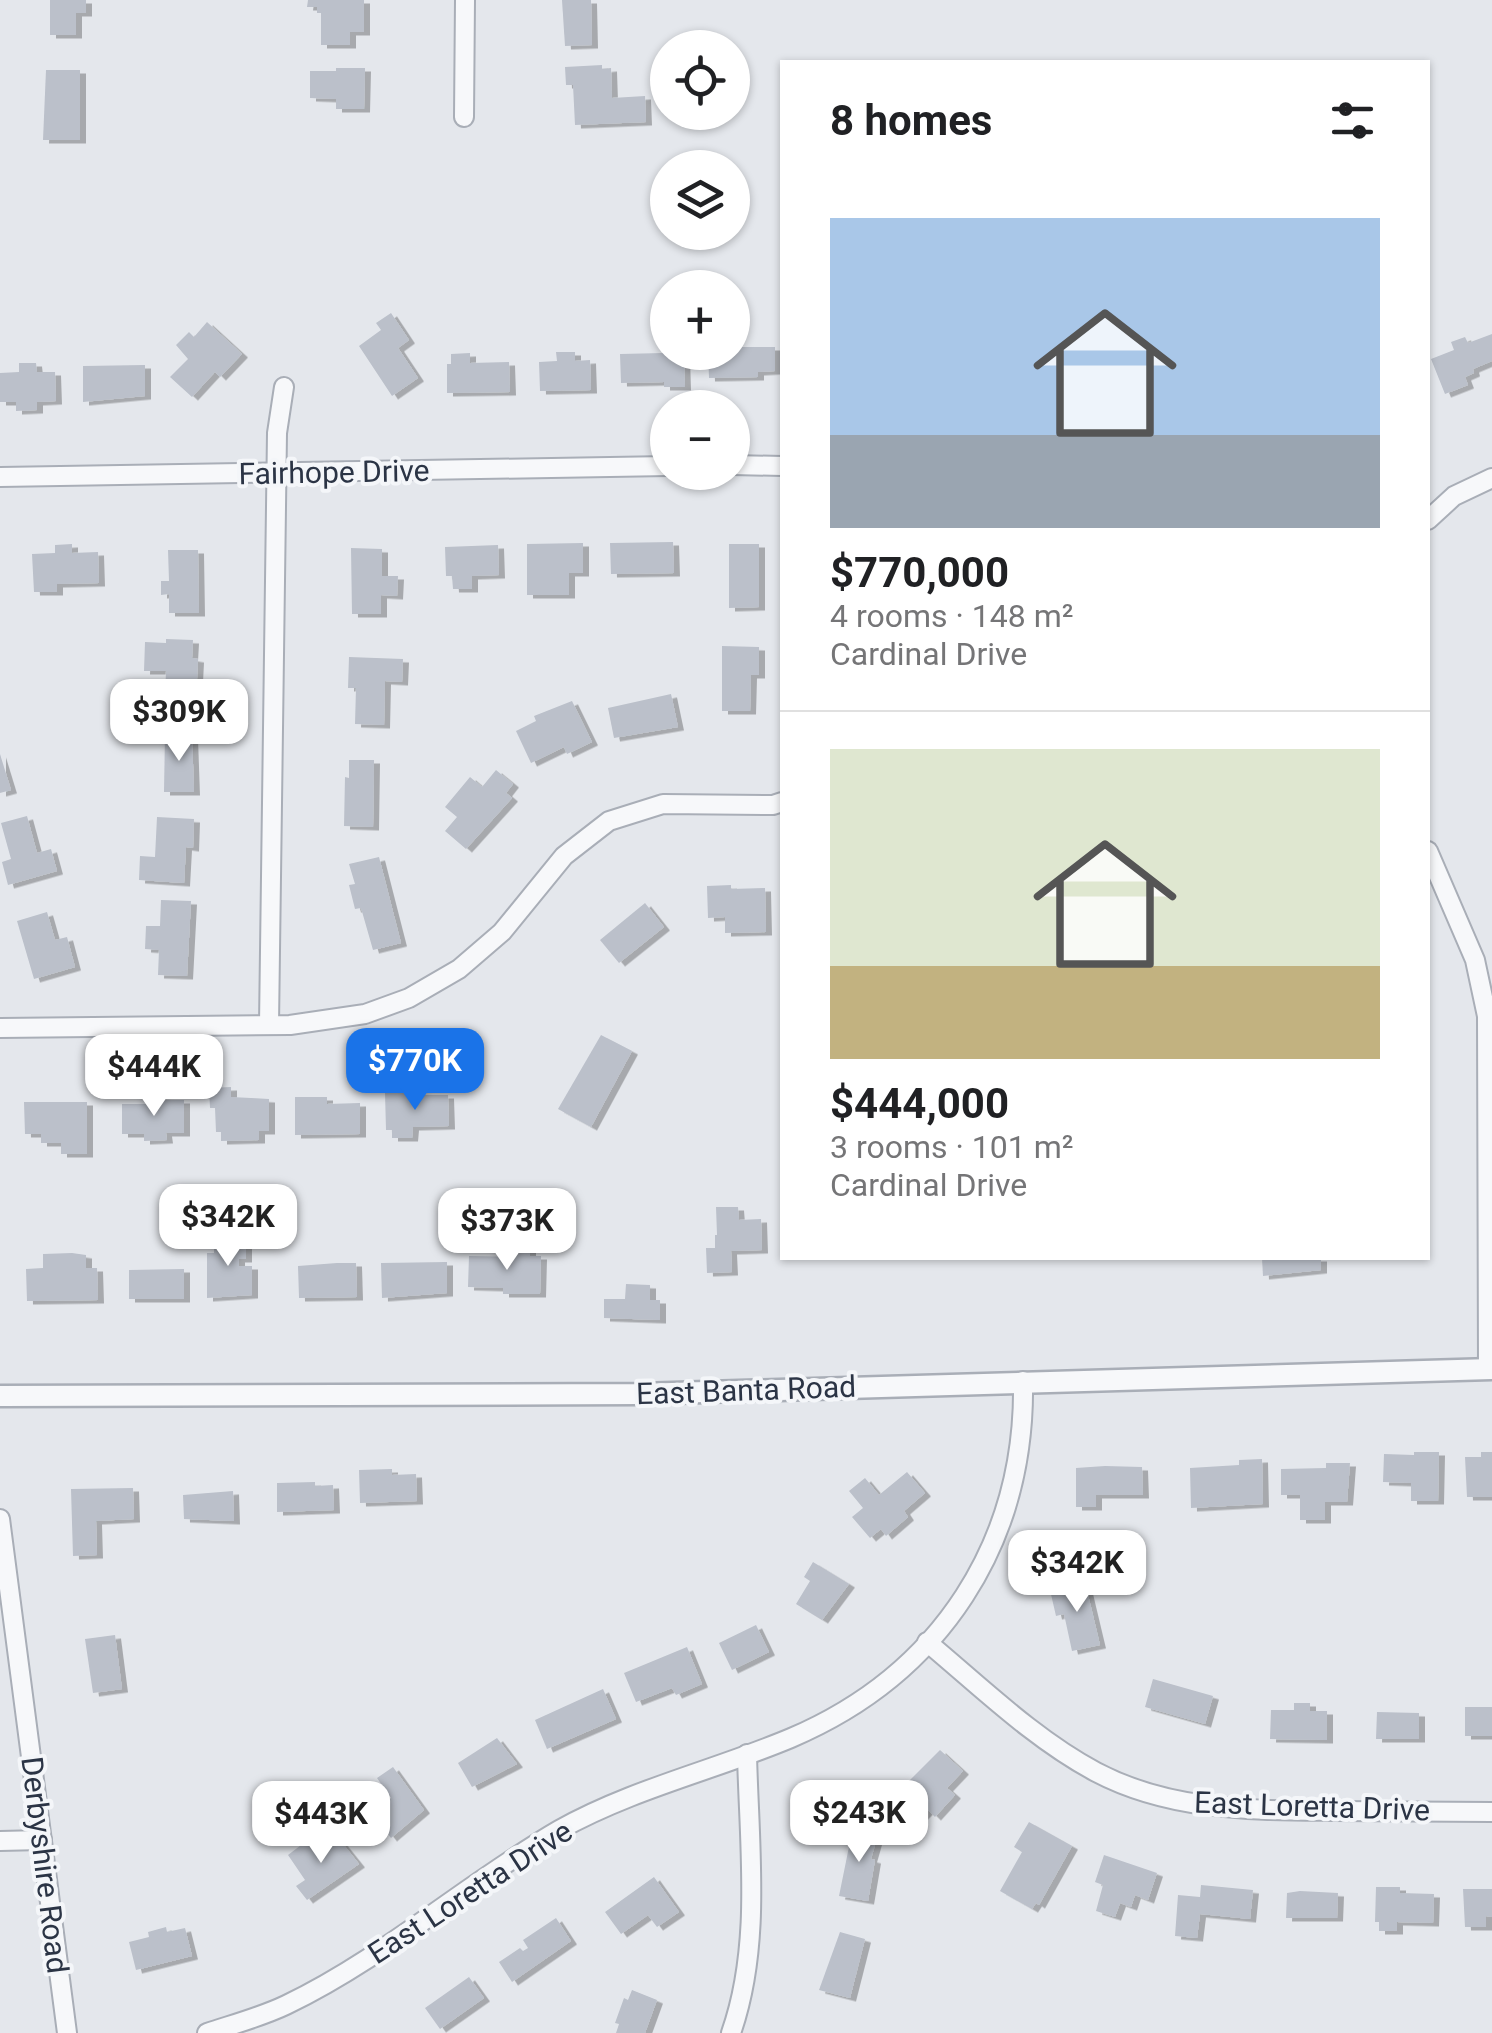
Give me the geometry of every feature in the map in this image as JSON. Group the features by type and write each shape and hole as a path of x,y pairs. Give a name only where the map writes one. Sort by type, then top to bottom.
{"street":[{"path":"464,116 465,0"},
{"path":"269,1025 277,434 284,386"},
{"path":"750,465 780,466"},
{"name":"Fairhope Drive","path":"0,478 650,466"},
{"path":"1430,518 1454,496 1492,478"},
{"path":"0,1028 309,1024 365,1014 410,998 459,970 502,932 564,856 609,821 663,804 780,803"},
{"path":"1430,856 1475,960 1485,996 1490,1369"},
{"name":"East Banta Road","path":"0,1396 639,1394 1490,1369"},
{"path":"927,1642 973,1584 1004,1516 1022,1443 1023,1381"},
{"name":"Derbyshire Road","path":"0,1519 67,2033"},
{"name":"East Loretta Drive","path":"207,2033 285,2006 335,1979 489,1872 564,1828 634,1796 792,1738 848,1707 886,1680 927,1642 1078,1762 1120,1783 1166,1799 1250,1810 1492,1812"},
{"path":"731,2033 743,1991 749,1940 747,1754"},
{"path":"0,1841 42,1840"}],"building":[{"path":"50,0 86,0 86,13 76,13 76,35 50,35"},
{"path":"308,0 364,0 364,32 350,32 350,45 321,45 321,13 317,13 317,7 307,7"},
{"path":"562,0 591,0 592,45 565,46"},
{"path":"602,65 602,69 611,68 612,98 645,96 646,122 575,125 573,85 566,85 565,67"},
{"path":"365,68 364,109 336,109 336,99 310,98 310,71"},
{"path":"46,70 80,70 80,140 43,140"},
{"path":"391,313 409,340 398,348 418,378 392,396 359,346 381,330 376,323"},
{"path":"207,322 242,354 220,377 215,372 192,397 170,377 188,359 176,345 189,332 194,337"},
{"path":"1492,334 1492,361 1465,377 1468,385 1445,394 1431,359 1454,350 1451,342 1465,337 1468,343"},
{"path":"750,347 775,347 775,371 758,372 758,377 709,378 709,370 750,370"},
{"path":"556,352 575,352 575,361 590,360 591,390 540,391 539,362 557,361"},
{"path":"470,353 470,363 509,362 510,392 447,393 451,354"},
{"path":"650,353 650,370 684,370 685,387 664,387 664,382 621,383 620,354"},
{"path":"19,363 36,363 37,372 55,372 56,401 37,402 37,410 16,411 16,402 0,402 0,373 19,372"},
{"path":"145,365 145,396 83,402 83,366"},
{"path":"673,542 674,573 611,574 610,543"},
{"path":"583,543 583,573 569,573 569,595 527,595 527,544"},
{"path":"72,544 72,553 98,552 99,583 57,584 57,592 34,592 32,554 55,553 55,545"},
{"path":"729,544 759,544 759,607 729,608"},
{"path":"498,545 499,575 472,576 472,589 453,589 452,576 446,576 445,547"},
{"path":"351,548 382,549 382,576 398,576 397,596 381,595 381,614 352,614"},
{"path":"168,550 198,550 199,613 169,613 169,594 161,595 161,581 169,581"},
{"path":"166,639 193,640 192,658 198,659 196,699 165,698 166,671 144,671 145,642 166,643"},
{"path":"722,646 759,647 759,675 751,675 750,711 722,711"},
{"path":"349,657 403,659 402,682 385,681 384,725 355,724 356,688 348,688"},
{"path":"671,694 678,727 614,738 608,708"},
{"path":"572,701 592,742 567,754 564,747 531,763 516,731 536,721 534,716"},
{"path":"165,735 192,735 194,792 164,792"},
{"path":"0,754 11,790 0,793"},
{"path":"349,760 374,760 373,827 344,826"},
{"path":"496,770 513,784 506,793 512,798 466,849 445,831 457,817 445,807 470,777 482,787"},
{"path":"27,816 37,853 51,849 57,871 8,885 2,862 11,859 1,823"},
{"path":"157,817 194,819 193,848 186,847 184,883 139,880 140,856 155,857"},
{"path":"379,857 401,943 373,950 361,908 355,909 349,885 355,884 349,864"},
{"path":"731,885 731,889 765,888 766,932 725,933 725,917 708,918 707,886"},
{"path":"161,900 191,901 187,976 158,975 159,950 145,949 146,926 160,926"},
{"path":"645,903 664,927 619,963 600,940"},
{"path":"47,912 55,940 67,937 75,967 34,979 17,921"},
{"path":"601,1035 632,1051 591,1127 558,1109"},
{"path":"231,1087 231,1097 269,1099 269,1131 259,1131 259,1140 221,1141 221,1132 216,1132 209,1088"},
{"path":"385,1093 448,1095 449,1126 413,1127 412,1138 392,1138 392,1130 386,1130"},
{"path":"295,1097 327,1097 327,1104 360,1103 360,1134 295,1135"},
{"path":"155,1100 184,1100 184,1133 166,1133 167,1140 144,1141 144,1134 122,1134 122,1104 155,1104"},
{"path":"24,1102 87,1102 87,1154 61,1154 61,1143 41,1143 41,1134 25,1134"},
{"path":"716,1207 738,1207 739,1220 761,1219 762,1250 731,1251 732,1272 707,1273 706,1248 715,1248 717,1235"},
{"path":"214,1236 246,1236 246,1259 239,1259 239,1266 252,1266 252,1295 207,1298 207,1253 214,1253"},
{"path":"516,1247 530,1247 530,1256 541,1256 540,1294 503,1294 503,1288 468,1287 469,1256 516,1257"},
{"path":"43,1254 86,1255 86,1268 97,1268 98,1300 27,1301 26,1269 43,1268"},
{"path":"1262,1260 1321,1260 1321,1270 1263,1276"},
{"path":"447,1262 447,1293 382,1298 381,1263"},
{"path":"356,1263 357,1297 299,1298 298,1266"},
{"path":"184,1269 184,1299 129,1299 129,1270"},
{"path":"626,1284 650,1285 650,1300 660,1300 660,1320 604,1318 604,1299 625,1299"},
{"path":"1439,1452 1438,1501 1411,1501 1411,1483 1383,1482 1384,1454"},
{"path":"1481,1452 1492,1452 1492,1497 1467,1497 1465,1457 1481,1457"},
{"path":"1262,1459 1263,1504 1191,1508 1190,1468 1239,1465 1239,1460"},
{"path":"1326,1463 1350,1463 1347,1502 1325,1502 1325,1520 1300,1520 1300,1495 1281,1495 1281,1469 1326,1468"},
{"path":"1142,1467 1143,1495 1096,1495 1096,1507 1076,1507 1076,1468"},
{"path":"392,1469 392,1475 416,1474 417,1501 360,1503 359,1470"},
{"path":"907,1472 925,1493 904,1511 908,1517 886,1536 881,1529 870,1538 852,1517 863,1508 849,1491 865,1478 879,1495"},
{"path":"315,1482 315,1486 333,1485 334,1510 277,1512 277,1483"},
{"path":"133,1488 134,1519 96,1521 97,1555 73,1556 71,1489"},
{"path":"233,1491 234,1521 184,1519 183,1495"},
{"path":"813,1562 849,1584 822,1620 796,1604 810,1581 804,1577"},
{"path":"1085,1582 1100,1645 1072,1651 1064,1614 1056,1616 1050,1590"},
{"path":"756,1625 769,1652 732,1670 719,1643"},
{"path":"115,1635 122,1689 93,1693 85,1639"},
{"path":"687,1647 702,1684 676,1695 672,1688 636,1702 624,1673"},
{"path":"1153,1679 1213,1696 1205,1724 1145,1707"},
{"path":"603,1689 616,1719 547,1749 535,1720"},
{"path":"1294,1703 1310,1703 1310,1711 1327,1711 1327,1740 1270,1739 1271,1710 1294,1710"},
{"path":"1465,1707 1492,1707 1492,1736 1465,1736"},
{"path":"1377,1712 1419,1713 1419,1739 1376,1739"},
{"path":"497,1738 517,1764 472,1787 458,1763"},
{"path":"940,1750 963,1771 947,1788 955,1795 935,1817 928,1810 919,1819 912,1813 909,1816 894,1796"},
{"path":"393,1767 424,1810 391,1838 371,1812 391,1798 377,1778"},
{"path":"1029,1822 1072,1846 1039,1905 1036,1903 1032,1909 1000,1891 1022,1852 1014,1847"},
{"path":"853,1827 879,1831 871,1859 875,1860 868,1901 839,1896"},
{"path":"309,1839 320,1853 339,1839 359,1864 307,1900 296,1886 305,1880 288,1855"},
{"path":"1104,1855 1157,1873 1148,1900 1135,1895 1131,1907 1120,1903 1115,1917 1096,1911 1103,1885 1095,1882"},
{"path":"654,1877 679,1912 657,1927 648,1915 621,1934 605,1912"},
{"path":"1201,1885 1253,1890 1250,1919 1200,1914 1197,1938 1175,1936 1178,1895 1200,1897"},
{"path":"1376,1887 1400,1887 1400,1893 1434,1894 1433,1923 1397,1922 1397,1931 1379,1931 1379,1922 1375,1922"},
{"path":"1463,1889 1492,1889 1492,1917 1486,1916 1486,1927 1465,1927"},
{"path":"1287,1893 1338,1893 1337,1918 1286,1918"},
{"path":"556,1918 571,1941 512,1982 499,1962 520,1948 528,1948 523,1940"},
{"path":"166,1927 167,1932 185,1928 192,1956 136,1970 129,1942"},
{"path":"840,1932 865,1939 850,1998 819,1990"},
{"path":"469,1977 484,1998 440,2029 425,2008"},
{"path":"632,1990 657,2000 645,2033 616,2033 619,2024 615,2023 624,1998 628,2000"}]}
